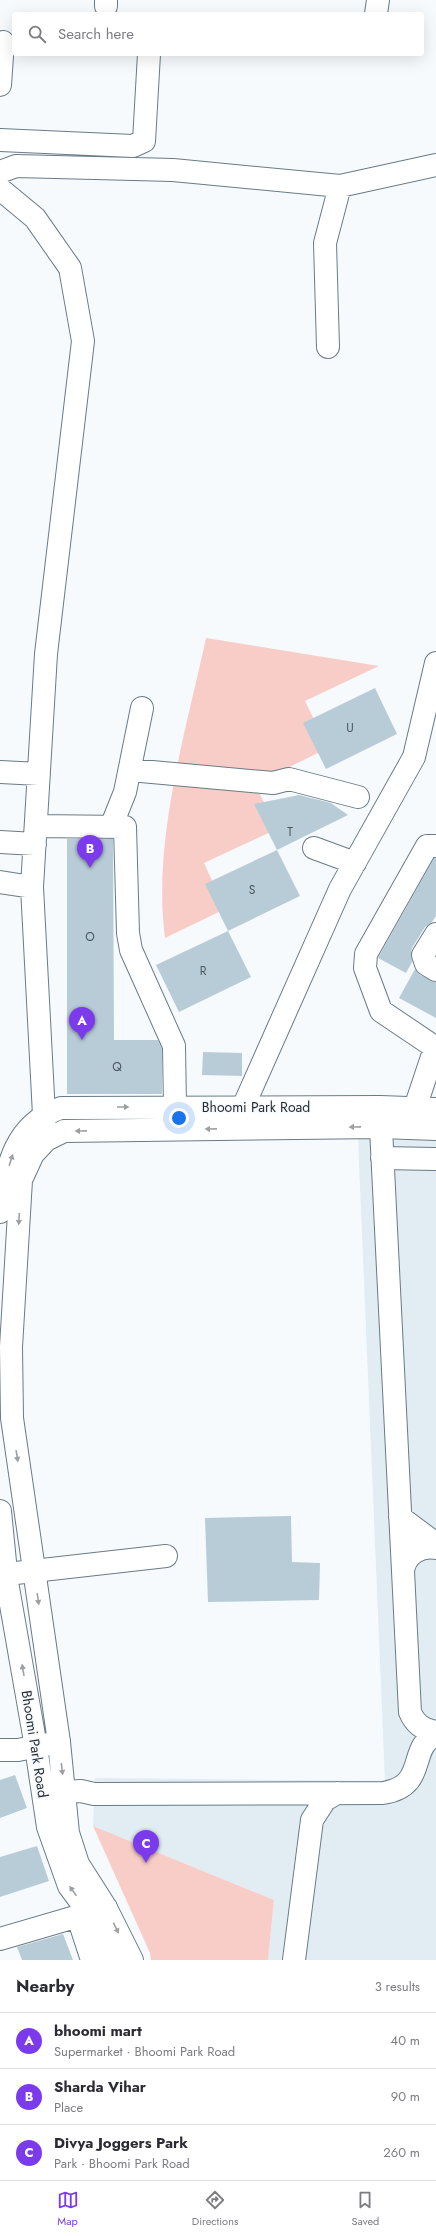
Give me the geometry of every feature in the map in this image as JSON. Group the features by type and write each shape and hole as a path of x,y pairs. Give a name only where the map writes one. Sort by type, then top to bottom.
{"street":[{"path":"376,12 378,0"},
{"path":"0,85 6,42"},
{"path":"0,140 133,146 144,141 149,56"},
{"path":"0,172 16,166 174,170 340,186 436,164"},
{"path":"328,347 326,243 340,186"},
{"path":"0,189 34,218 70,268 83,341 46,654 32,887 46,1140"},
{"path":"233,1129 340,889 414,757 436,663"},
{"path":"142,708 125,792 128,933 131,950 174,1046 175,1107"},
{"path":"130,770 273,783 289,780 358,797"},
{"path":"0,772 39,774"},
{"path":"0,842 35,835 125,827"},
{"path":"421,1115 436,1048 381,1011 365,968 366,954 427,846 436,846"},
{"path":"314,848 355,862"},
{"path":"0,882 32,887"},
{"path":"436,934 423,955 426,964 436,970"},
{"name":"Bhoomi Park Road","path":"12,1182 13,1155 23,1134 45,1113 61,1108 244,1107 380,1117"},
{"name":"Bhoomi Park Road","path":"0,1212 12,1182 33,1154 46,1140 64,1131 233,1129 421,1115 436,1129"},
{"path":"65,1792 80,1791 94,1794 383,1793 402,1787 414,1773 419,1753 419,1739 410,1712 380,1117"},
{"path":"382,1158 436,1159"},
{"path":"12,1182 6,1366 65,1792 58,1825 78,1864 91,1913 115,1960"},
{"name":"Bhoomi Park Road","path":"0,1512 6,1574 36,1747 58,1825"},
{"path":"400,1517 436,1544"},
{"path":"403,1571 407,1559 412,1554 424,1548 436,1548"},
{"path":"6,1574 166,1556"},
{"path":"413,1720 427,1730 436,1733"},
{"path":"419,1753 428,1739 436,1733"},
{"path":"0,1750 36,1747 59,1742"},
{"path":"312,1820 325,1800 337,1793"},
{"path":"294,1960 312,1820 309,1801 305,1797 295,1794"},
{"path":"0,1939 91,1913"},
{"path":"91,1913 92,1960"},
{"path":"91,1913 132,1960"}],"shaded area":[{"path":"206,638 379,666 305,701 328,748 255,784 277,829 204,863 225,909 165,938 162,901 163,864 167,825 181,748"},
{"path":"358,1138 436,1141 436,1960 268,1960 274,1900 93,1826 95,1778 385,1781"},
{"path":"93,1826 274,1900 268,1960 151,1960 150,1953"}],"building":[{"path":"375,688 397,734 326,769 303,723"},
{"path":"299,795 331,803 348,815 277,850 254,804"},
{"path":"67,839 113,839 114,1040 158,1040 162,1049 162,1094 67,1094"},
{"path":"277,850 300,896 228,931 205,884"},
{"path":"434,858 436,858 436,916 432,922 425,927 412,948 412,962 406,973 378,958"},
{"path":"228,931 251,977 179,1012 156,965"},
{"path":"415,969 420,975 436,982 436,1018 399,998"},
{"path":"203,1052 242,1053 242,1076 202,1075"},
{"path":"291,1516 292,1562 320,1563 319,1600 208,1602 205,1518"},
{"path":"15,1775 27,1808 0,1818 0,1780"},
{"path":"37,1846 49,1881 0,1897 0,1857"},
{"path":"63,1934 73,1960 22,1960 17,1947"}],"place":[{"name":"Sharda Vihar","path":"90,868"},
{"name":"bhoomi mart","path":"82,1040"},
{"name":"Divya Joggers Park","path":"146,1863"}]}
